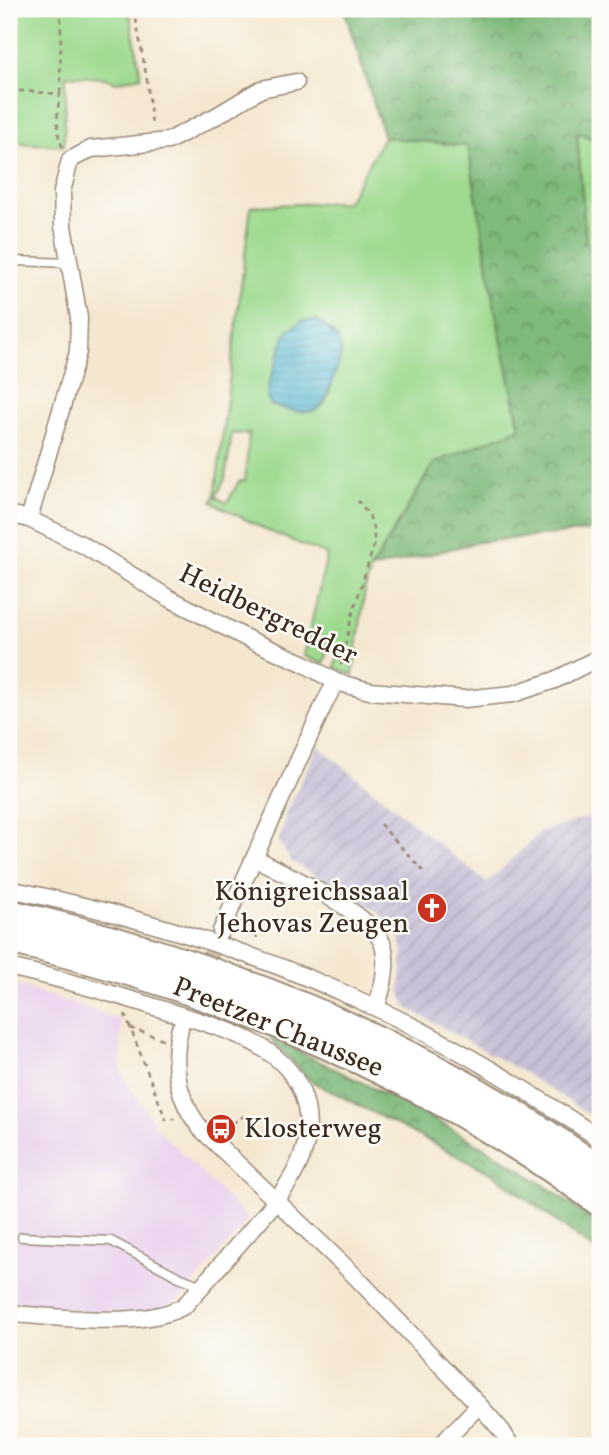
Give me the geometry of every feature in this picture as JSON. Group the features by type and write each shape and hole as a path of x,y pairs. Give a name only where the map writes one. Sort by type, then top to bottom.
{"highway":[{"name":"Preetzer Chaussee","path":"9,914 127,944 194,965 329,1017 409,1054 559,1142 600,1171"},
{"name":"Preetzer Chaussee","path":"9,939 147,977 320,1039 397,1076 489,1126 557,1170 600,1202"}],"street":[{"path":"29,519 78,352 79,318 63,226 62,192 70,160 91,149 169,141 261,89 296,82"},
{"name":"Heidbergredder","path":"9,514 29,519 83,545 167,597 250,640 303,663 336,682 370,691 464,699 513,694 555,680 600,657"},
{"path":"225,924 336,682"},
{"path":"255,858 356,913 374,929 384,948 385,971 376,1008"},
{"name":"Preetzer Chaussee","path":"9,889 98,909 168,930 278,967 376,1008 537,1097 600,1139"},
{"name":"Preetzer Chaussee","path":"9,967 119,995 220,1028 263,1048 283,1064 302,1088 306,1101 308,1130 298,1166 276,1201 184,1306 168,1314 138,1320 9,1314"},
{"path":"178,1036 176,1078 191,1117 210,1139 353,1274 479,1405 502,1431 511,1446"},
{"path":"440,1446 479,1405"}],"lane":[{"path":"16,261 69,263"},
{"path":"22,1237 111,1241 179,1277 202,1286"}],"path":[{"path":"57,9 61,13 60,94 57,111 60,143 70,160"},
{"path":"134,9 147,80 154,143"},
{"path":"9,90 60,94"},
{"path":"336,682 351,620 374,545 374,530 369,515 358,501"},
{"path":"380,824 423,871"},
{"path":"225,924 254,929 262,951"},
{"path":"123,1006 166,1120 191,1117"},
{"path":"130,1028 178,1036"},
{"path":"210,1139 244,1116"}],"shaded area":[{"path":"318,746 487,883 541,832 600,814 600,1121 523,1072 406,1007 400,990 403,952 397,926 291,861 279,841 287,812"},
{"path":"9,982 121,1020 120,1070 158,1129 248,1219 182,1298 160,1310 137,1313 9,1306"}],"green space":[{"path":"9,9 129,9 141,76 116,82 105,78 66,75 64,146 9,142"},
{"path":"344,9 600,9 600,142 577,132 586,243 600,262 600,523 587,531 478,542 371,569 434,463 520,428 495,309 468,146 384,137"},
{"path":"577,131 600,142 600,262 586,243"},
{"path":"384,137 468,146 495,309 520,429 434,463 371,569 365,589 353,675 335,668 338,653 328,649 324,664 304,656 327,555 264,529 212,502 215,497 251,206 347,202","holes":["342,351 329,394 319,408 306,412 271,405 268,391 275,367","232,433 249,434 245,481 239,481 227,503 216,497 225,479"]},
{"path":"269,1037 444,1125 544,1185 600,1227 600,1254 493,1174 311,1081"}],"water":[{"path":"317,320 335,336 341,349 325,399 318,409 307,412 271,405 267,398 268,386 287,331 302,321"}],"tunnel":[{"path":"180,1028 220,934"}],"place":[{"name":"Königreichssaal Jehovas Zeugen","path":"432,908"},
{"name":"Klosterweg","path":"221,1129"}]}
